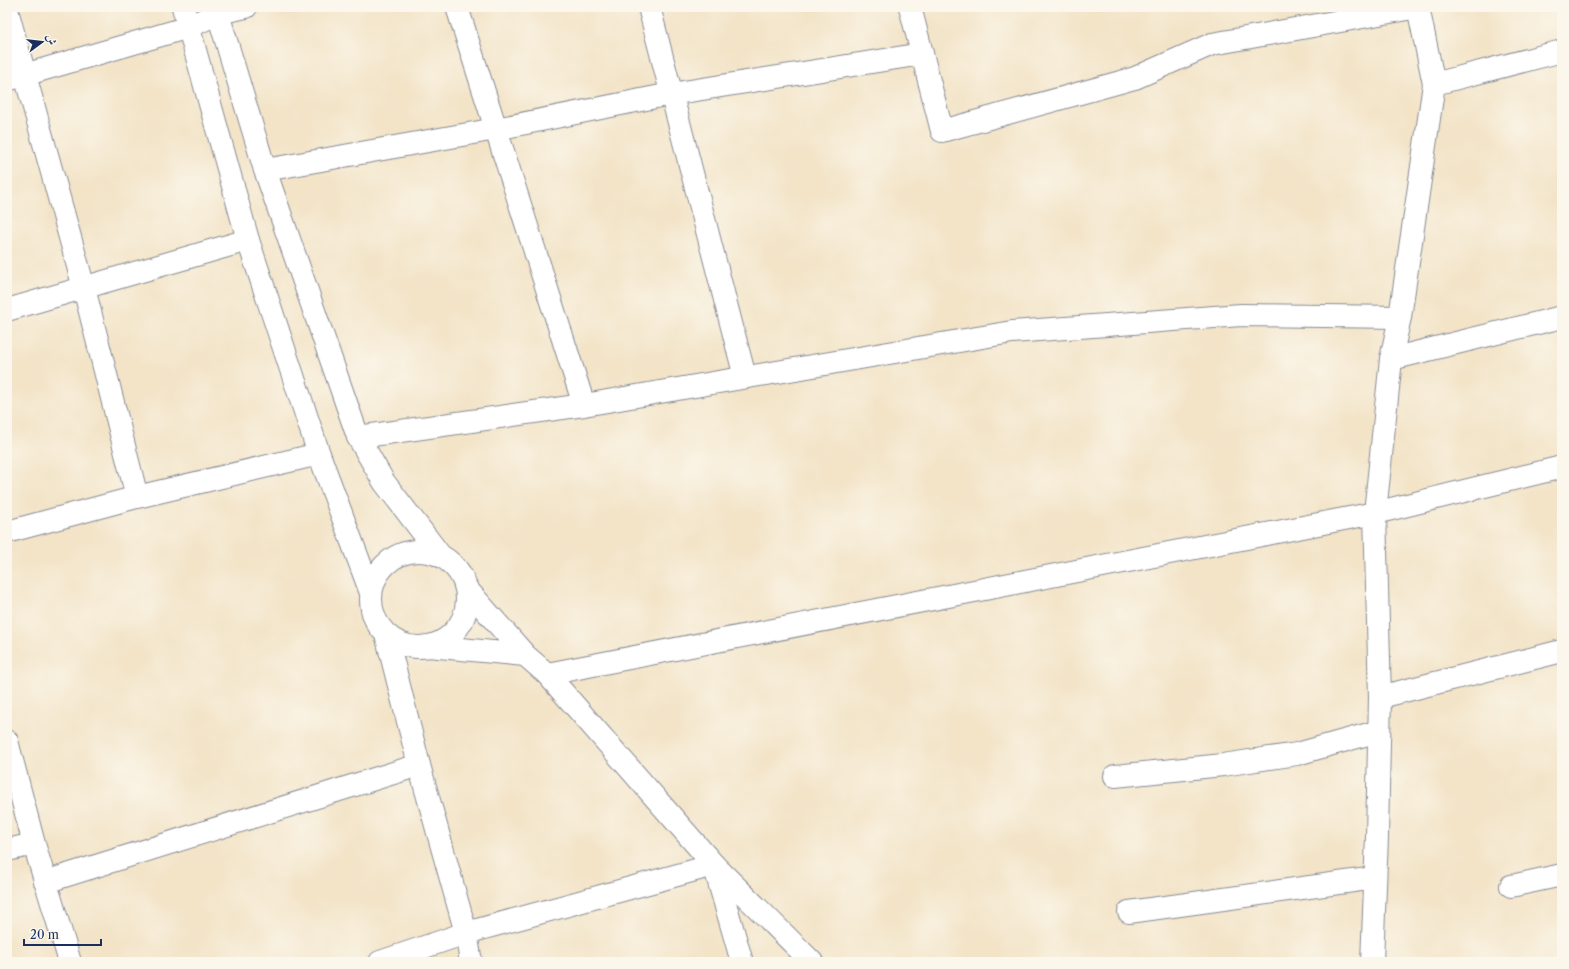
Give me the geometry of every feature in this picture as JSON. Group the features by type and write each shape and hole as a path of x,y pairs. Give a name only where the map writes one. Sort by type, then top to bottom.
{"street":[{"path":"16,77 186,17 217,10 246,7"},
{"path":"458,7 584,405"},
{"path":"649,7 745,377"},
{"path":"910,7 942,131 1135,78 1212,44 1418,7 1434,84 1400,318 1390,359 1375,513 1380,697 1376,878 1372,962"},
{"path":"7,10 16,77 84,288 137,497"},
{"path":"217,10 265,170 358,437 384,482 440,555 452,564 461,575 466,588 467,605 463,620 454,632 442,641 428,646"},
{"path":"186,17 248,240 319,454 371,593 372,608 377,622 386,634 398,642 413,647 428,646 525,655"},
{"path":"1434,84 1562,51"},
{"path":"265,170 496,129 672,94 922,54"},
{"path":"7,310 248,240"},
{"path":"358,437 584,405 1012,332 1241,315 1400,318"},
{"path":"1390,359 1562,317"},
{"path":"7,532 137,497 319,454"},
{"path":"547,674 1375,513 1562,467"},
{"path":"371,593 376,578 384,566 396,557 410,551 425,551 440,555"},
{"path":"466,588 525,655 547,674 714,865 812,962"},
{"path":"386,634 419,765 466,933 471,962"},
{"path":"1380,697 1562,651"},
{"path":"1115,776 1223,765 1297,754 1379,731"},
{"path":"7,741 34,844 70,962"},
{"path":"45,882 419,765"},
{"path":"7,850 34,844"},
{"path":"380,962 466,933 714,865"},
{"path":"714,865 742,962"},
{"path":"1511,886 1562,875"},
{"path":"1129,912 1376,878"}]}
